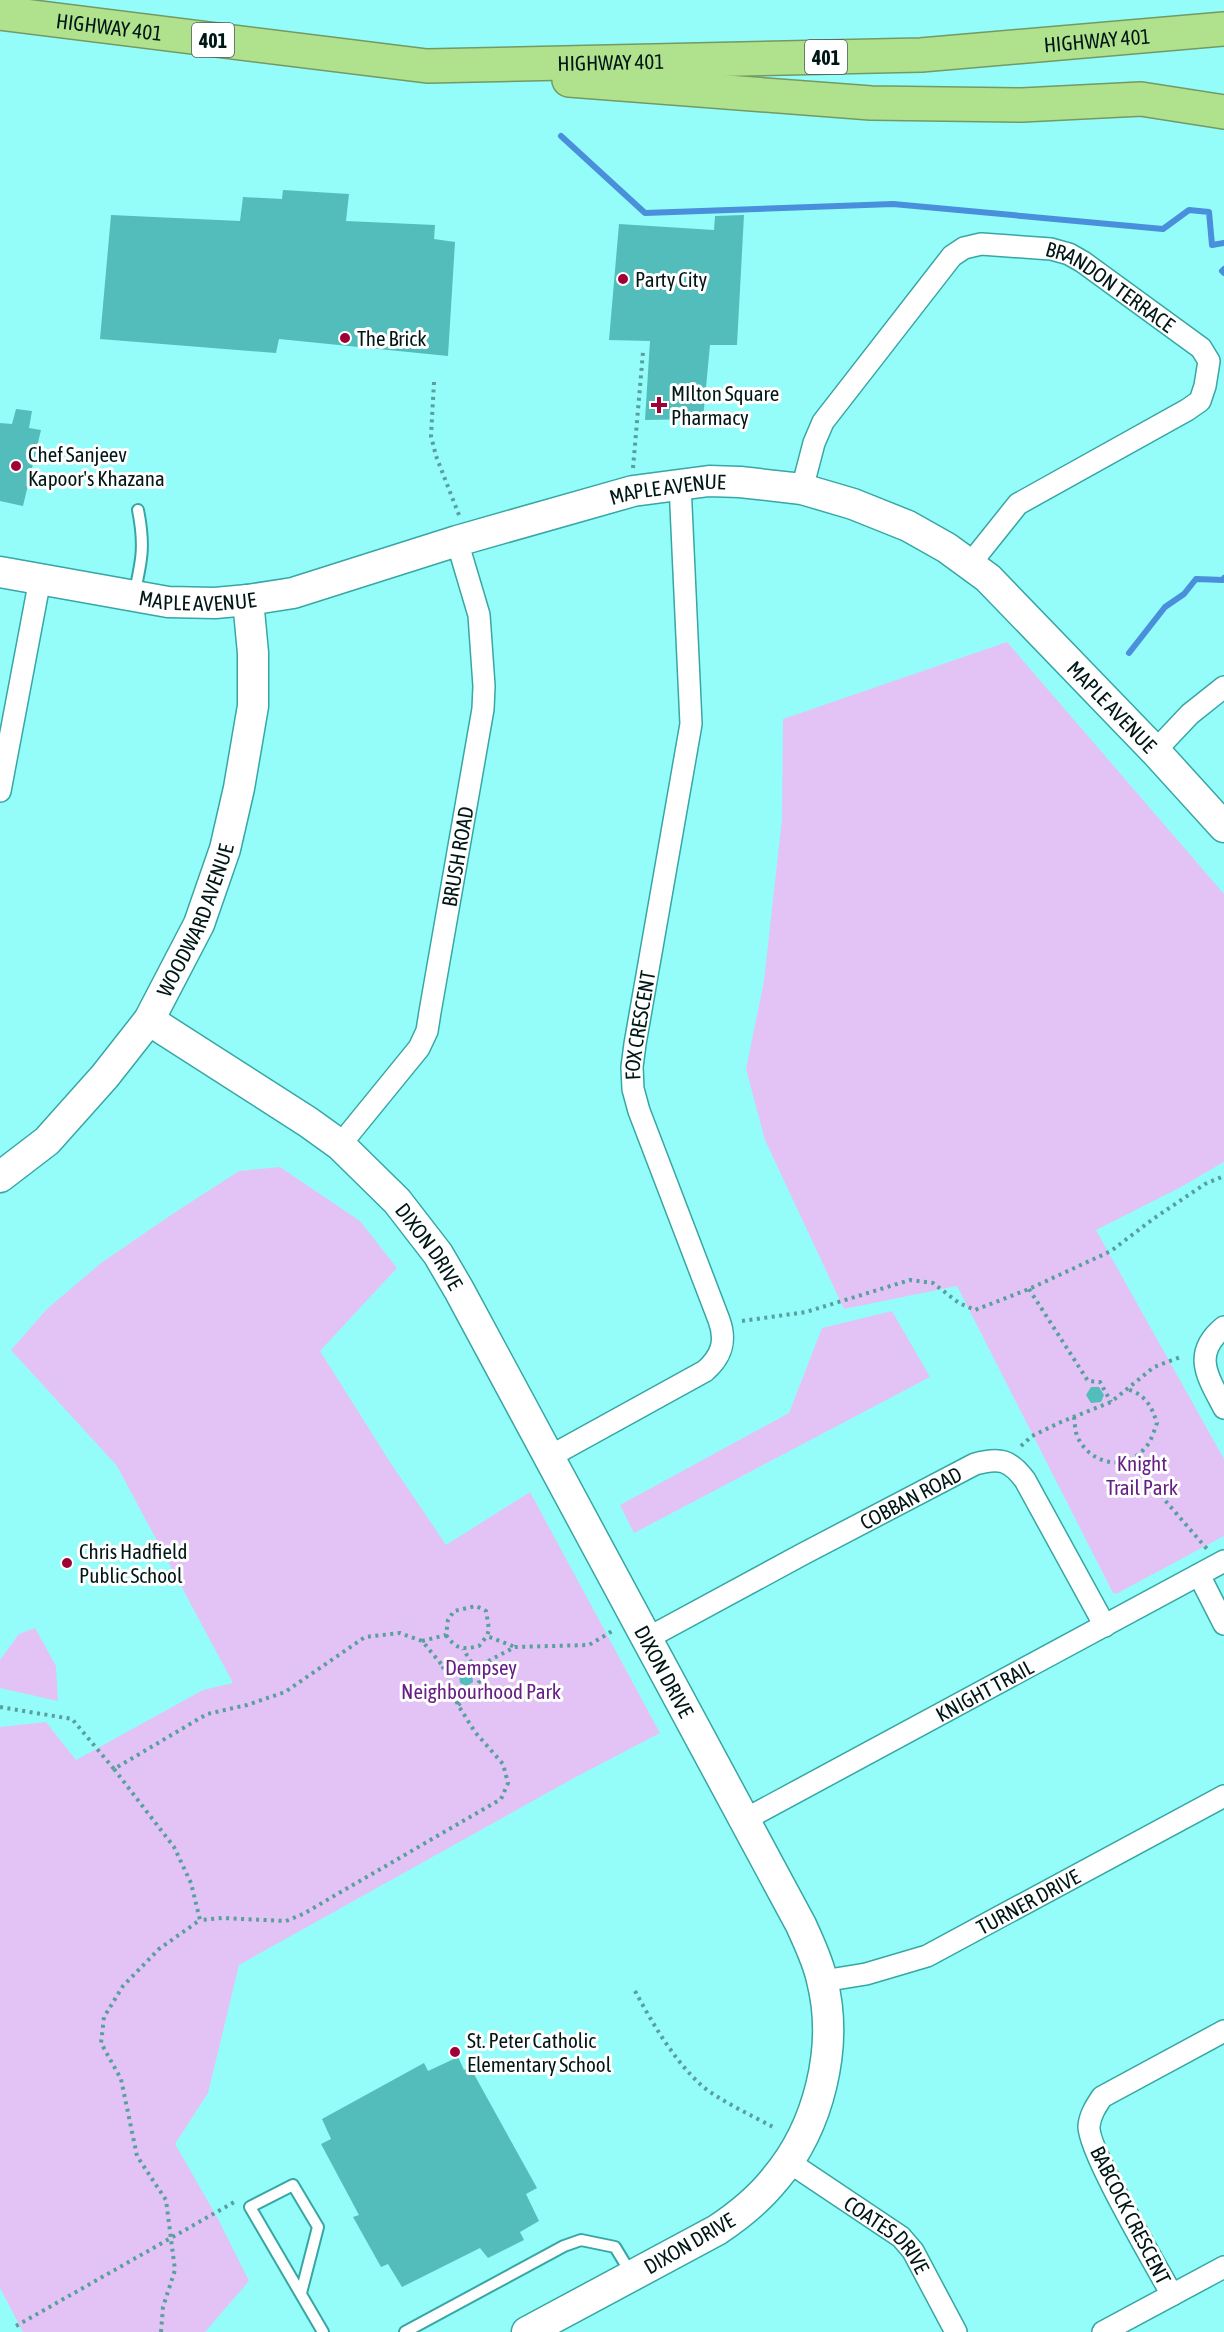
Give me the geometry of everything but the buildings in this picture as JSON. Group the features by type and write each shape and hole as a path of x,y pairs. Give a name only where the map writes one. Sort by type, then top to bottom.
{"highway":[{"name":"HIGHWAY 401","path":"0,13 427,66 921,55 1224,29"},
{"path":"427,66 622,86 871,103 1022,105 1142,99 1224,112"}],"street":[{"name":"BRANDON TERRACE","path":"802,489 814,443 823,422 952,256 964,248 981,244 1051,249 1069,254 1201,348 1209,361 1205,386 1200,401 1187,410 1018,504 970,564"},
{"name":"MAPLE AVENUE","path":"0,572 133,597 191,603 248,600 293,593 458,528 617,495 709,481 802,489 854,504 925,535 988,578 1155,751 1224,827"},
{"name":"FOX CRESCENT","path":"549,1457 705,1371 721,1353 723,1341 723,1331 649,1141 633,1089 632,1067 635,1044 691,724 680,484"},
{"name":"BRUSH ROAD","path":"340,1145 419,1048 429,1021 483,709 484,686 479,615 458,528"},
{"path":"0,791 40,579"},
{"name":"WOODWARD AVENUE","path":"0,1177 47,1141 105,1076 149,1020 199,924 225,849 253,706 253,652 248,600"},
{"path":"1155,751 1190,714 1224,687"},
{"name":"DIXON DRIVE","path":"149,1020 340,1145 398,1201 438,1254 549,1457 633,1633 744,1820 801,1925 823,1981 827,2020 824,2069 816,2103 789,2162 762,2194 735,2218 717,2230 527,2332"},
{"path":"1224,1327 1214,1335 1206,1350 1204,1362 1206,1373 1224,1408"},
{"name":"COBBAN ROAD","path":"633,1633 843,1533 975,1464 990,1460 1004,1461 1016,1468 1025,1480 1105,1626"},
{"name":"KNIGHT TRAIL","path":"744,1820 1198,1575 1217,1557"},
{"path":"1198,1575 1224,1624"},
{"name":"TURNER DRIVE","path":"823,1981 866,1974 940,1951 1224,1796"},
{"name":"BABCOCK CRESCENT","path":"1172,2295 1101,2161 1089,2128 1092,2112 1102,2097 1224,2031"},
{"name":"COATES DRIVE","path":"789,2162 901,2237 913,2251 956,2332"},
{"path":"1103,2332 1224,2267"}],"lane":[{"path":"133,597 143,557 144,543 138,510"},
{"path":"301,2293 318,2227 293,2185 250,2207 323,2332"},
{"path":"405,2332 564,2246 581,2240 615,2247 632,2275"}],"path":[{"path":"633,471 643,352"},
{"path":"434,382 431,436 458,528"},
{"path":"742,1321 806,1312 910,1280 933,1282 959,1303 975,1310 1029,1289 1110,1251 1153,1218 1205,1184 1224,1176"},
{"path":"1029,1289 1088,1382 1100,1382 1112,1402"},
{"path":"1022,1446 1032,1436 1112,1402 1154,1367 1183,1356"},
{"path":"1074,1417 1077,1439 1094,1458 1115,1463 1134,1459 1147,1447 1157,1423 1150,1403 1137,1392 1126,1389"},
{"path":"1134,1459 1163,1498 1217,1557"},
{"path":"458,1705 479,1682 475,1668 463,1649 454,1645 446,1635 448,1620 453,1611 476,1606 486,1611 489,1629 487,1636 479,1646 463,1649"},
{"path":"487,1636 515,1647 589,1645 633,1633"},
{"path":"114,1769 207,1714 247,1705 285,1692 365,1637 400,1634 422,1641 446,1635"},
{"path":"161,2332 163,2307 175,2270 166,2200 137,2156 121,2079 101,2043 104,2017 123,1986 159,1949 200,1920 222,1918 286,1921 501,1799 508,1783 503,1764 475,1732 458,1705 442,1665 422,1641"},
{"path":"442,1665 475,1668 515,1647"},
{"path":"0,1707 72,1719 174,1847 191,1883 200,1920"},
{"path":"635,1991 656,2029 703,2086 773,2127"},
{"path":"16,2326 244,2196"}],"green space":[{"name":"Knight Trail Park","path":"1007,642 1224,894 1224,1162 1181,1187 1096,1230 1224,1459 1224,1536 1116,1594 1113,1593 957,1286 844,1309 765,1140 746,1069 764,981 782,819 783,719"},
{"name":"Dempsey Neighbourhood Park","path":"280,1167 360,1221 397,1268 320,1351 390,1462 446,1545 530,1492 660,1733 572,1779 239,1965 208,2093 175,2144 217,2217 249,2281 205,2332 23,2332 0,2288 0,1727 46,1722 76,1760 203,1690 233,1683 117,1466 11,1350 47,1309 101,1263 174,1213 239,1171"},
{"path":"892,1311 930,1377 634,1533 620,1505 789,1413 822,1328"},
{"path":"35,1628 56,1666 58,1701 0,1688 0,1660 19,1634"}],"waterway":[{"path":"561,136 645,213 893,204 1163,229 1189,210 1209,212 1212,245 1224,243"},
{"path":"1224,269 1222,271 1224,273"},
{"path":"1129,653 1165,607 1184,594 1196,579 1223,580 1224,578"}],"place":[{"name":"Party City","path":"623,279"},
{"name":"The Brick","path":"345,338"},
{"name":"MIlton Square Pharmacy","path":"659,405"},
{"name":"Chef Sanjeev Kapoor's Khazana","path":"16,466"},
{"name":"Chris Hadfield Public School","path":"67,1563"},
{"name":"St. Peter Catholic Elementary School","path":"455,2052"}]}
